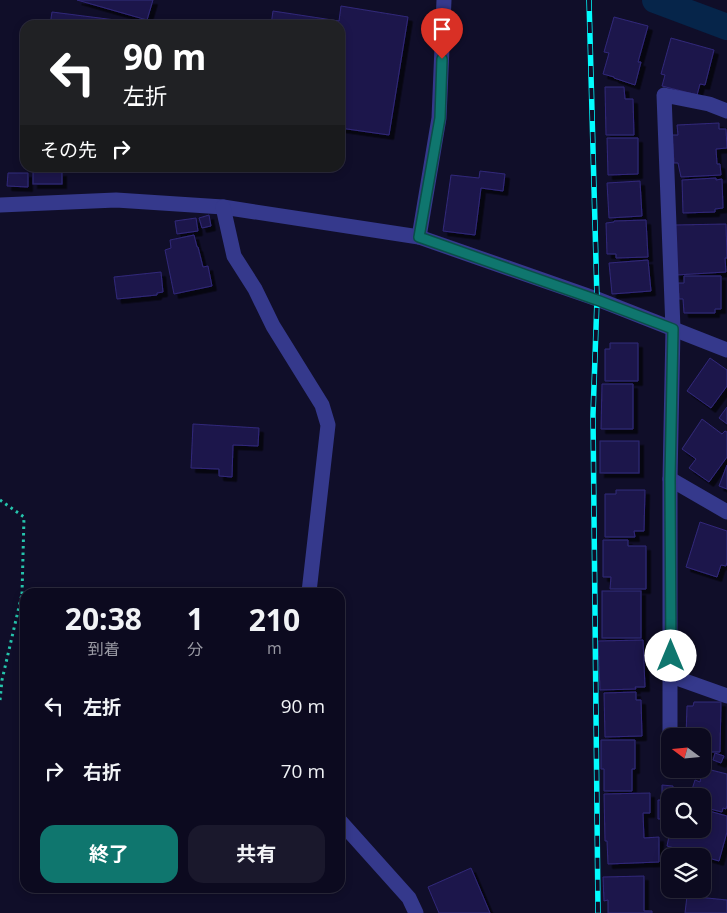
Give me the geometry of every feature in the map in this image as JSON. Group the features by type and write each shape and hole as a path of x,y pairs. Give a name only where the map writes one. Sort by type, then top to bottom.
{"street":[{"path":"419,237 440,118 444,0"},
{"path":"670,728 670,479 673,329 664,95 710,104 727,111"},
{"path":"0,205 116,200 223,207 419,237 597,300 727,350"},
{"path":"223,207 234,256 255,289 273,326 322,404 328,425 309,588"},
{"path":"670,479 727,512"},
{"path":"671,676 727,696"},
{"path":"345,827 409,898 416,913"}],"path":[{"path":"0,500 24,517 24,588"},
{"path":"0,700 2,680 20,610"}],"building":[{"path":"77,0 153,0 147,20"},
{"path":"341,6 408,17 389,135 345,129 345,20 339,20"},
{"path":"273,11 332,20 272,20"},
{"path":"52,12 115,20 51,20"},
{"path":"614,17 648,26 638,62 641,62 635,85 603,74 609,53 604,52"},
{"path":"671,38 714,50 705,85 700,84 697,95 662,86 665,75 661,74"},
{"path":"605,87 624,87 625,99 633,99 634,135 606,135"},
{"path":"719,123 719,129 726,129 727,148 716,149 717,164 720,164 721,175 681,177 678,163 674,163 672,135 678,135 677,125"},
{"path":"607,138 638,138 638,174 608,175"},
{"path":"480,171 505,174 503,191 481,188 475,235 443,231 451,175 479,178"},
{"path":"33,172 62,172 62,184 33,184"},
{"path":"8,173 28,173 28,187 7,186"},
{"path":"716,178 716,180 722,179 723,208 715,209 715,212 683,213 682,180"},
{"path":"640,181 642,216 609,218 607,183"},
{"path":"209,215 211,226 202,228 199,218"},
{"path":"196,218 198,231 177,234 175,221"},
{"path":"646,220 648,257 616,258 616,254 607,254 606,223"},
{"path":"726,224 726,272 676,275 674,225"},
{"path":"194,235 203,267 208,266 212,286 174,294 165,250 171,248 170,240"},
{"path":"648,260 651,291 612,294 609,263"},
{"path":"161,272 163,292 157,293 157,295 117,299 114,277"},
{"path":"684,276 721,276 721,309 715,309 715,313 684,313 683,299 679,299 678,283 684,283"},
{"path":"610,343 638,343 638,381 605,381 605,349 610,349"},
{"path":"710,358 727,370 727,386 711,408 687,391"},
{"path":"602,384 633,384 633,429 601,429"},
{"path":"727,407 727,424 719,418"},
{"path":"702,419 722,434 725,431 727,432 727,457 709,482 689,468 696,459 682,449"},
{"path":"193,424 259,428 258,446 233,445 232,477 219,476 219,469 191,468"},
{"path":"600,441 639,441 639,473 600,473"},
{"path":"727,465 727,489 719,486"},
{"path":"616,490 645,490 644,531 634,531 635,537 605,537 605,494 616,494"},
{"path":"700,522 727,531 727,562 726,566 721,565 717,577 686,567"},
{"path":"603,540 628,540 628,546 646,546 646,589 610,589 611,577 603,577"},
{"path":"602,591 641,591 641,638 602,638"},
{"path":"643,640 645,687 600,690 598,641"},
{"path":"636,692 636,700 641,700 642,736 605,737 604,693"},
{"path":"694,702 721,702 720,752 711,752 711,728 686,728 687,706 693,706"},
{"path":"601,740 635,740 635,769 632,769 632,791 604,791 604,769 601,769"},
{"path":"715,753 724,756 721,763 713,760"},
{"path":"711,770 727,774 726,809 723,808 722,812 711,809 711,788 692,788 695,780 700,782 701,778 711,778"},
{"path":"662,785 673,786 673,788 662,788"},
{"path":"650,793 650,813 643,813 644,838 659,837 659,862 608,864 607,841 605,841 604,794"},
{"path":"658,800 661,800 661,819 658,819"},
{"path":"711,812 727,816 727,832 719,861 711,859 711,848 674,848 667,846 669,838 711,838"},
{"path":"471,868 490,913 439,913 428,887"},
{"path":"644,876 644,911 652,911 652,913 608,913 608,900 604,901 603,877"},
{"path":"687,898 727,900 727,913 685,913"}],"waterway":[{"path":"655,0 727,27"}],"railway":[{"path":"589,0 597,299 593,415 598,913"}],"route":[{"path":"442,59 440,118 419,237 673,329 670,479 671,656"}]}
